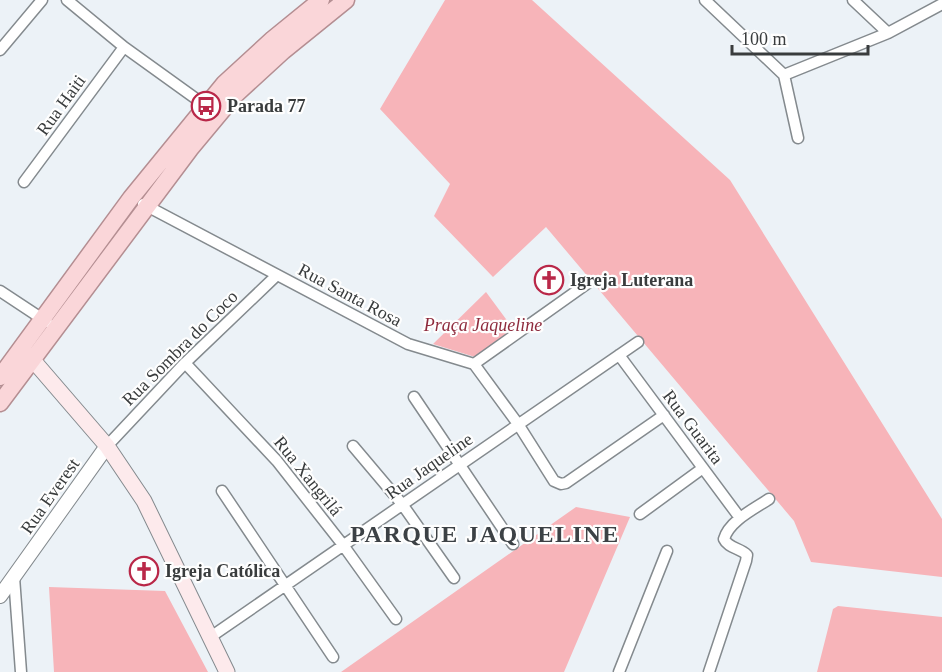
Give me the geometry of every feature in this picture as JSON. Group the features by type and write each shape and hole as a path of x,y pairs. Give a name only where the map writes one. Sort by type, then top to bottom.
{"main road":[{"path":"0,403 32,359 49,323 131,198 232,77 273,39 321,0"},
{"path":"0,377 148,207 190,149 235,95 283,51 346,0"},
{"path":"32,359 107,446 144,501 227,672"}],"street":[{"path":"0,50 42,0"},
{"path":"67,0 124,46 206,106"},
{"path":"705,0 784,75 798,138"},
{"path":"853,0 888,33"},
{"path":"784,75 888,33 942,4"},
{"name":"Rua Haiti","path":"24,182 124,46"},
{"name":"Rua Santa Rosa","path":"131,198 408,344 474,364"},
{"name":"Rua Sombra do Coco","path":"107,446 184,363 277,275"},
{"path":"588,283 474,364 518,424 555,481 561,484 566,483 664,415"},
{"path":"0,291 49,323"},
{"name":"Rua Jaqueline","path":"209,638 638,342"},
{"name":"Rua Guarita","path":"619,355 740,518"},
{"name":"Rua Xangrilá","path":"184,363 277,461 343,545 396,619"},
{"path":"414,397 513,544"},
{"name":"Rua Everest","path":"0,596 107,446"},
{"path":"353,446 402,504 454,579"},
{"path":"640,514 703,468"},
{"path":"222,491 333,657"},
{"path":"709,672 747,555 727,545 724,539 726,531 740,518 768,499"},
{"path":"619,672 667,551"},
{"path":"14,577 21,672"}],"green space":[{"path":"445,0 532,0 730,180 942,519 942,577 811,562 794,521 546,227 493,277 434,216 450,184 380,109"},
{"name":"Praça Jaqueline","path":"486,292 514,330 475,357 433,344"},
{"path":"576,507 630,517 564,672 341,672"},
{"path":"49,587 165,591 208,672 54,672"},
{"path":"838,606 942,617 942,672 817,672 833,609"}],"place":[{"name":"Parada 77","path":"206,106"},
{"name":"Igreja Luterana","path":"549,280"},
{"name":"Igreja Católica","path":"144,571"}],"district":[{"name":"PARQUE JAQUELINE","path":"485,534"}]}
